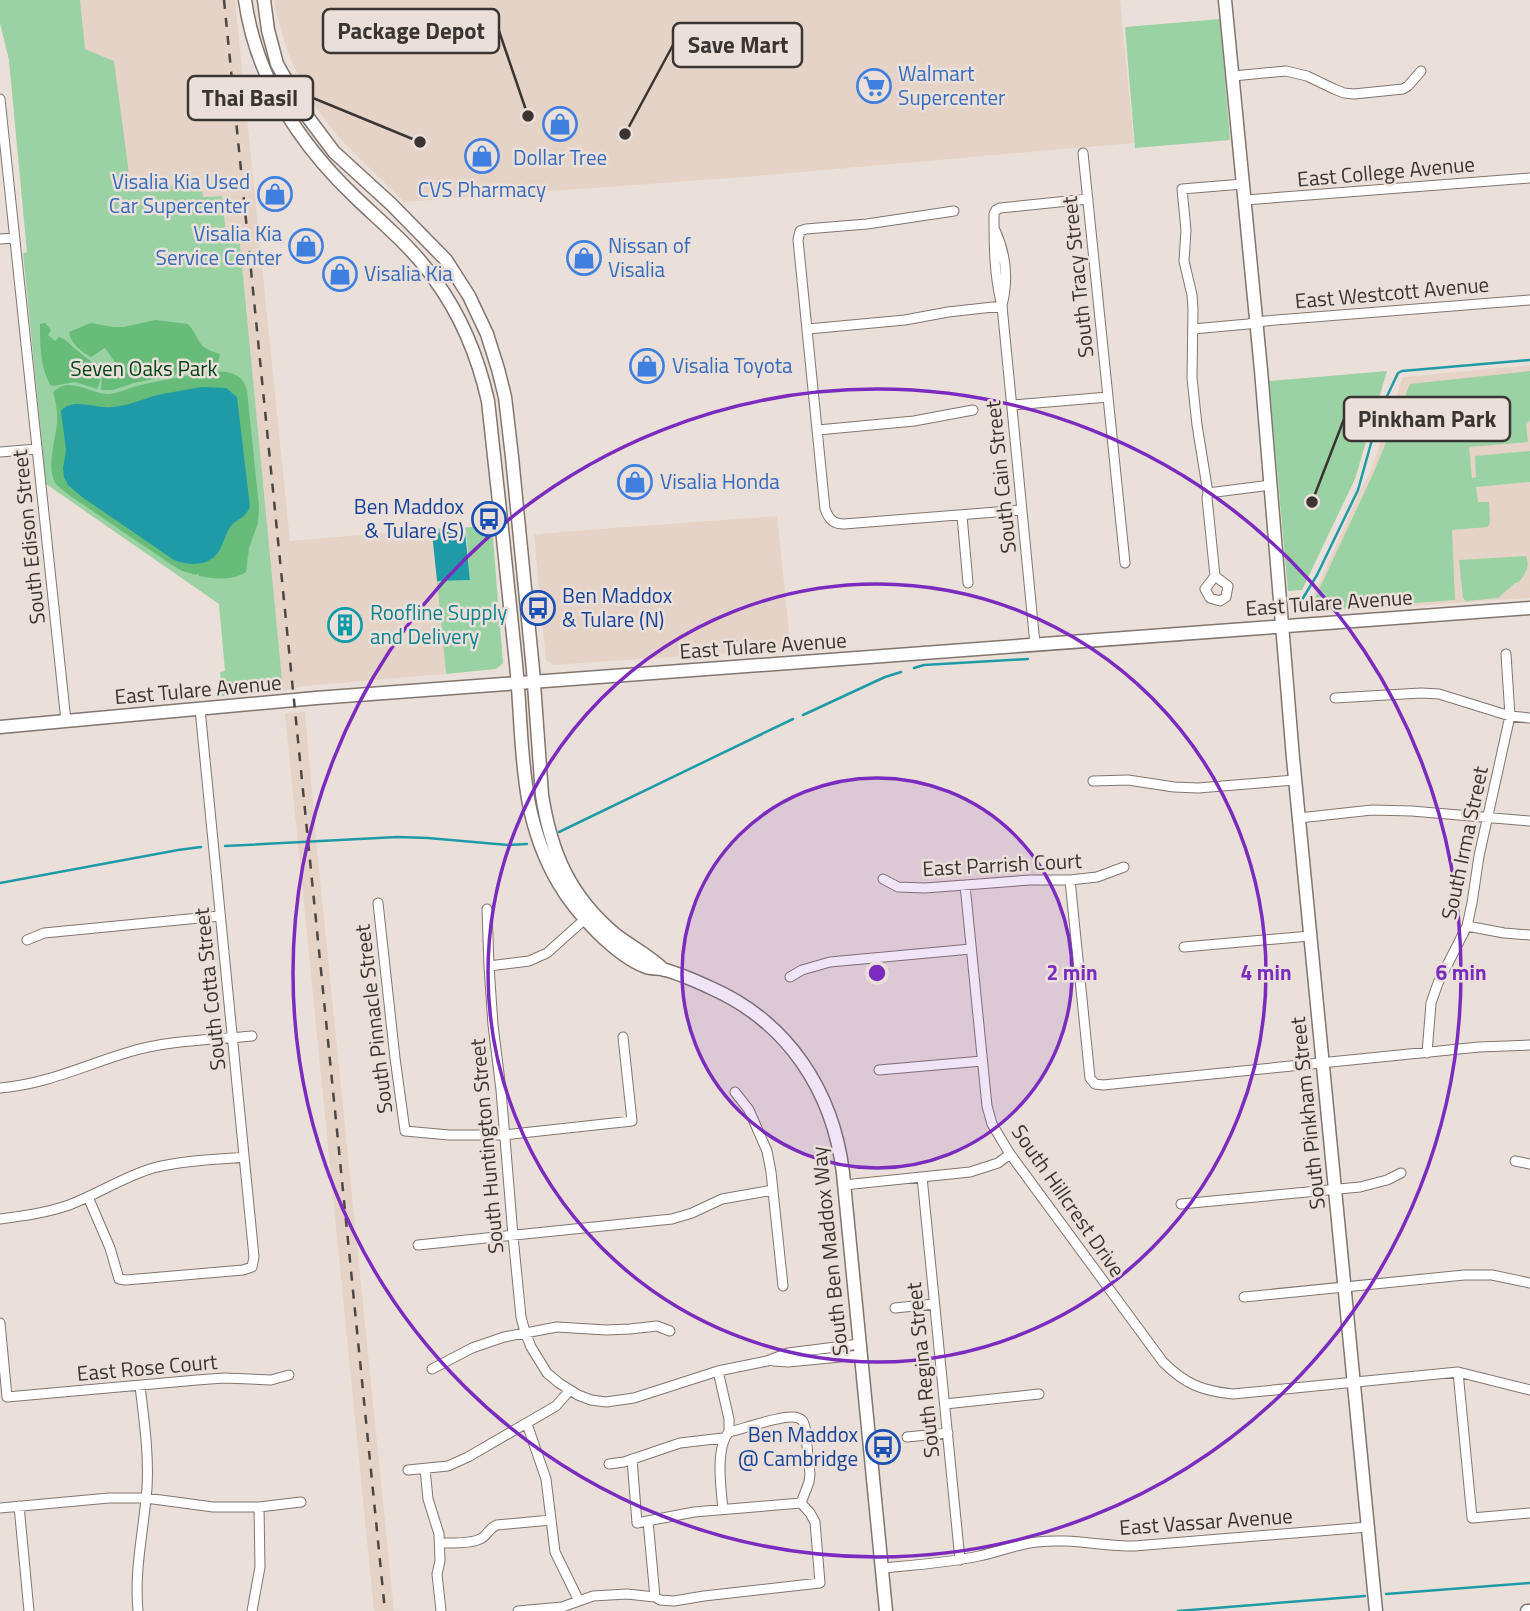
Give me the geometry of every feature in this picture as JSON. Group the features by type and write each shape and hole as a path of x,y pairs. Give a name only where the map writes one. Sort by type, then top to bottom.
{"street":[{"name":"South Ben Maddox Way","path":"244,0 260,60 282,108 332,174 402,241 434,278 473,346 488,401 525,784 537,838 554,874 585,919 607,941 631,958 647,967 664,970 711,988 743,1005 772,1028 793,1050 814,1079 828,1108 838,1142 844,1185 886,1611"},
{"name":"South Ben Maddox Way","path":"264,0 274,55 304,113 334,152 391,204 446,260 484,325 505,397 542,795 549,833 558,860 576,890 596,915 622,939 652,958 664,970"},
{"name":"South Pinkham Street","path":"1225,0 1271,485 1295,780 1376,1611"},
{"path":"1233,76 1286,71 1354,94 1403,89 1420,71"},
{"name":"South Edison Street","path":"0,99 66,721"},
{"name":"South Tracy Street","path":"1083,153 1125,563"},
{"name":"East College Avenue","path":"1244,200 1530,178"},
{"path":"1215,576 1208,492 1192,378 1192,295 1184,261 1186,230 1182,189 1243,184"},
{"name":"South Cain Street","path":"1035,644 1002,306 1006,282 1005,263 995,229 994,214 996,210 1006,207 1087,199"},
{"path":"954,211 800,231 798,240 825,509 834,523 844,524 1022,510"},
{"path":"0,239 14,238"},
{"name":"East Westcott Avenue","path":"1256,323 1530,300"},
{"path":"807,329 905,320 1002,306"},
{"path":"1192,329 1256,323"},
{"path":"473,346 485,355 496,398 501,433 503,438 510,441"},
{"path":"1012,405 1108,397"},
{"path":"818,430 914,421 973,410"},
{"path":"0,452 37,449"},
{"path":"1208,492 1271,485"},
{"path":"962,516 968,583"},
{"name":"East Tulare Avenue","path":"0,727 533,682 1530,608"},
{"name":"South Irma Street","path":"1427,1053 1431,1003 1438,983 1467,926 1510,716 1506,654"},
{"path":"1335,698 1439,694 1510,716 1530,718"},
{"name":"South Cotta Street","path":"88,1197 110,1248 119,1279 243,1270 252,1267 254,1257 200,709"},
{"path":"1093,781 1128,780 1198,788 1295,780"},
{"path":"1299,818 1372,810 1530,821"},
{"name":"East Parrish Court","path":"883,879 898,887 925,888 1030,880 1070,880 1097,877 1124,867"},
{"path":"1070,880 1090,1078 1095,1084 1479,1047 1530,1045"},
{"name":"South Hillcrest Drive","path":"965,885 987,1107 992,1124 1010,1154 1163,1362 1177,1376 1191,1384 1211,1392 1233,1395 1354,1382"},
{"name":"South Pinnacle Street","path":"378,903 405,1131 449,1135 505,1135"},
{"name":"South Huntington Street","path":"487,909 493,1026 521,1317 531,1348 547,1373 570,1390"},
{"path":"27,940 44,933 220,916"},
{"path":"489,965 529,961 547,953 585,919"},
{"path":"1467,926 1530,936"},
{"path":"1184,947 1310,936"},
{"path":"790,976 830,962 971,949"},
{"path":"0,1088 40,1082 159,1045 252,1036"},
{"path":"505,1135 632,1121 623,1037"},
{"path":"879,1070 982,1060"},
{"path":"735,1092 759,1130 767,1152 783,1286"},
{"path":"844,1185 970,1172 998,1163 1010,1154"},
{"path":"0,1219 67,1206 124,1178 153,1168 244,1157"},
{"path":"1515,1161 1530,1164"},
{"path":"1181,1203 1360,1187 1387,1180 1401,1173"},
{"name":"South Regina Street","path":"922,1177 960,1560"},
{"path":"418,1245 671,1219 722,1199 773,1190"},
{"path":"1244,1297 1464,1275 1492,1275 1530,1283"},
{"path":"895,1308 934,1304"},
{"name":"East Rose Court","path":"0,1322 7,1397 224,1378 271,1380 289,1375"},
{"path":"432,1369 472,1348 525,1332 557,1327 606,1330 657,1326 670,1331"},
{"path":"408,1470 448,1466 468,1457 556,1406 570,1390 591,1400 606,1402 627,1399 718,1371 767,1361 800,1350 860,1349"},
{"path":"718,1371 729,1419 720,1475 723,1509"},
{"path":"1458,1372 1472,1518 1530,1513"},
{"path":"1354,1382 1458,1372 1530,1390"},
{"path":"138,1611 137,1575 146,1498 147,1450 140,1386"},
{"path":"945,1404 1039,1394"},
{"path":"609,1464 624,1462 680,1443 726,1435 775,1419 796,1416 803,1420 805,1427 810,1474 810,1482 801,1503"},
{"path":"527,1424 546,1479 555,1552 579,1601"},
{"path":"907,1437 948,1433"},
{"path":"632,1459 637,1523 694,1512 801,1503"},
{"path":"425,1469 428,1499 439,1534 440,1561 437,1574 441,1611"},
{"path":"0,1508 109,1497 146,1498 213,1507 259,1507 301,1502"},
{"path":"518,1611 562,1607 593,1596 627,1594 674,1601 820,1583 815,1522 801,1503"},
{"path":"19,1506 29,1611"},
{"path":"252,1611 260,1567 259,1507"},
{"path":"440,1543 478,1541 490,1528 497,1525 551,1520"},
{"path":"648,1521 655,1597"},
{"name":"East Vassar Avenue","path":"882,1568 960,1560 1035,1542 1060,1540 1107,1546 1134,1546 1368,1527"}],"shaded area":[{"path":"0,0 235,0 290,541 432,529 446,674 283,690 239,234 27,253 9,60 0,23"},
{"path":"274,0 1120,0 1134,143 744,177 404,202 339,138 317,109 285,45"},
{"path":"1530,365 1530,598 1306,613 1370,473 1403,377"},
{"path":"777,516 791,649 553,665 546,660 534,535"},
{"path":"305,712 394,1611 374,1611 285,713"}],"green space":[{"name":"Seven Oaks Park","path":"0,0 80,0 85,49 114,61 131,189 201,183 203,197 222,196 226,234 239,234 283,690 222,696 220,672 225,671 219,604 46,484 23,253 27,252 9,60 0,23"},
{"path":"1220,19 1230,140 1135,148 1125,27"},
{"path":"155,320 188,324 206,349 220,354 217,368 134,383 113,390 101,390 102,374 116,364 105,348 91,357 83,352 74,344 69,332 91,323 124,327"},
{"path":"45,323 51,330 48,335 55,341 59,337 65,340 96,367 100,376 97,389 75,382 50,385 42,363 40,324"},
{"path":"1387,371 1355,479 1302,590 1288,591 1269,381"},
{"path":"1530,371 1530,420 1526,425 1528,442 1469,447 1472,478 1476,477 1475,456 1530,451 1530,482 1476,487 1478,502 1489,502 1490,522 1488,527 1452,530 1455,600 1309,611 1373,474 1410,384"},
{"path":"204,372 236,375 247,390 259,507 258,523 249,548 246,572 229,578 199,576 172,565 69,495 56,484 52,471 57,420 53,392 60,387 73,385 109,394"},
{"path":"492,526 503,663 496,669 446,674 437,581 470,579 466,531 432,533 432,529"},
{"path":"1526,556 1524,576 1498,598 1466,601 1463,598 1459,560"}],"water":[{"path":"202,387 226,388 237,397 250,507 243,517 231,526 215,556 210,560 192,564 174,560 68,485 63,468 66,450 61,411 78,404 117,406"},
{"path":"465,531 470,580 437,581 432,533"}],"waterway":[{"path":"1300,603 1317,575 1358,490 1380,411 1398,373 1530,360"},
{"path":"914,668 924,665 1028,659"},
{"path":"803,715 901,672"},
{"path":"559,832 793,719"},
{"path":"225,846 397,837 527,844"},
{"path":"0,883 201,847"},
{"path":"1386,1594 1530,1583"},
{"path":"1178,1611 1365,1596"}],"railway":[{"path":"224,0 385,1611"}],"place":[{"name":"Walmart Supercenter","path":"874,86"},
{"name":"Package Depot","path":"528,116"},
{"name":"Dollar Tree","path":"560,124"},
{"name":"Save Mart","path":"625,134"},
{"name":"Thai Basil","path":"420,142"},
{"name":"CVS Pharmacy","path":"482,156"},
{"name":"Visalia Kia Used Car Supercenter","path":"275,194"},
{"name":"Visalia Kia Service Center","path":"306,246"},
{"name":"Nissan of Visalia","path":"584,258"},
{"name":"Visalia Kia","path":"340,274"},
{"name":"Visalia Toyota","path":"647,366"},
{"name":"Visalia Honda","path":"635,482"},
{"name":"Pinkham Park","path":"1312,502"},
{"name":"Ben Maddox & Tulare (S)","path":"489,519"},
{"name":"Ben Maddox & Tulare (N)","path":"538,608"},
{"name":"Roofline Supply and Delivery","path":"345,625"},
{"name":"Ben Maddox @ Cambridge","path":"883,1447"}]}
